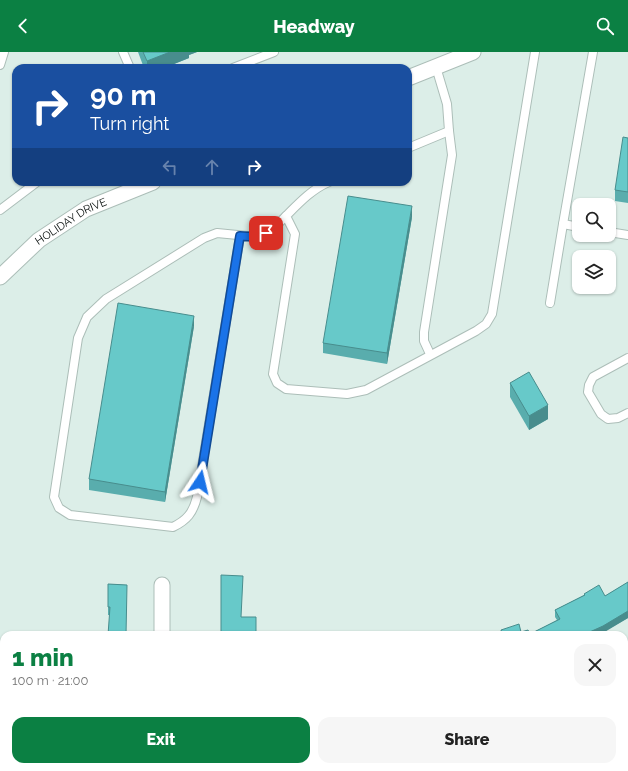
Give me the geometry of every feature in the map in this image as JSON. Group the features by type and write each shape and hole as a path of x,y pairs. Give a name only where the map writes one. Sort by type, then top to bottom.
{"street":[{"path":"412,76 473,52"},
{"name":"HOLIDAY DRIVE","path":"0,277 39,240 86,210 134,186"},
{"path":"162,585 162,631"}],"lane":[{"path":"0,65 4,52"},
{"path":"123,52 128,64"},
{"path":"243,64 274,52"},
{"path":"286,216 295,234 273,374 277,383 286,389 347,394 366,390 486,324 492,314 535,52"},
{"path":"550,303 593,52"},
{"path":"430,354 424,341 424,332 452,155 447,104 436,67"},
{"path":"412,146 449,131"},
{"path":"0,210 32,186"},
{"path":"240,236 198,490 193,510 184,521 173,527 70,515 59,508 54,497 78,338 87,317 106,299 204,238 217,233 258,237 273,229 302,200 320,186"},
{"path":"563,224 572,226"},
{"path":"616,233 628,235"},
{"path":"628,358 593,377 589,385 588,392 601,414 608,419 618,418 628,413"}],"building":[{"path":"143,52 170,52 147,61"},
{"path":"623,137 628,138 628,192 615,190"},
{"path":"348,196 412,206 387,353 323,343"},
{"path":"118,303 194,316 165,492 89,479"},
{"path":"529,372 548,405 529,416 510,383"},
{"path":"221,575 243,576 241,617 256,617 256,631 221,631"},
{"path":"628,582 628,611 592,631 536,631 560,619 555,610 585,595 584,594 599,585 605,596"},
{"path":"108,584 127,585 126,631 108,631 110,607 108,607"},
{"path":"519,624 521,631 501,631 501,630"}],"route":[{"path":"200,482 240,236 258,237 266,233"}]}
